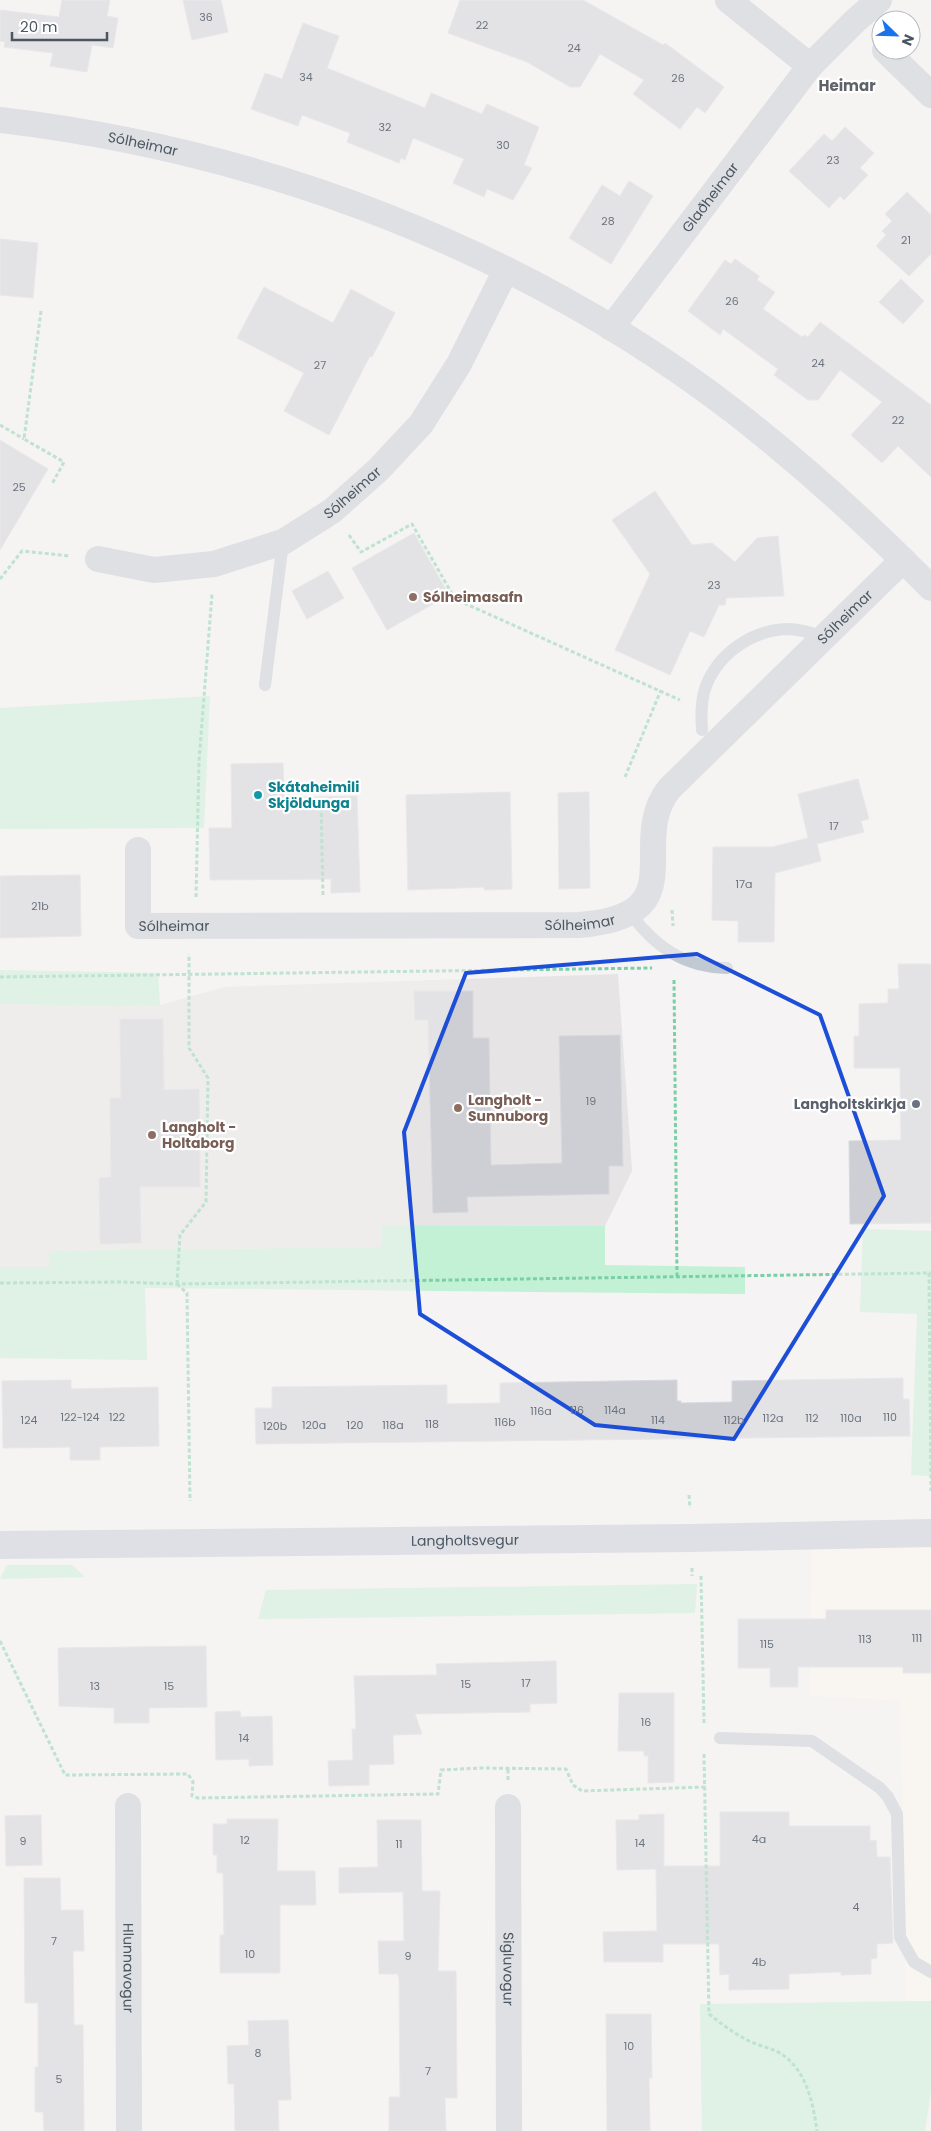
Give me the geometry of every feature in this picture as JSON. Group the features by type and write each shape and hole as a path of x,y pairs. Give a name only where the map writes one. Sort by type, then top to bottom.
{"street":[{"path":"728,0 810,66"},
{"name":"Glaðheimar","path":"611,328 810,66 854,21 879,0"},
{"path":"854,21 871,37"},
{"path":"895,60 931,95"},
{"name":"Sólheimar","path":"0,120 124,139 203,157 281,179 358,205 408,225 506,270 611,328 735,412 821,484 931,588"},
{"name":"Sólheimar","path":"98,559 154,570 214,564 283,542 332,511 378,470 421,424 459,364 506,270"},
{"name":"Sólheimar","path":"138,850 138,926 192,936 323,926 579,925 619,919 630,913 642,902 651,888 654,866 655,826 660,800 678,779 903,560"},
{"name":"Langholtsvegur","path":"0,1546 691,1538 931,1533"},
{"name":"Hlunnavogur","path":"128,1806 129,2131"},
{"name":"Sigluvogur","path":"508,1807 510,2131"}],"lane":[{"path":"265,685 283,542"},
{"path":"702,730 701,710 705,691 713,673 725,657 738,645 754,636 789,629 807,631 824,637"},
{"path":"630,913 644,932 674,956 690,962 727,968"},
{"path":"720,1738 812,1741 884,1792 897,1814 900,1937 914,1962 931,1972"}],"path":[{"path":"24,439 41,311"},
{"path":"0,424 64,462 52,484"},
{"path":"332,511 361,552 412,524 455,598 661,690 701,710"},
{"path":"0,578 22,550 98,559"},
{"path":"177,1284 180,1235 206,1202 208,1078 188,1048 189,976 199,761 214,564"},
{"path":"625,777 661,690"},
{"path":"321,800 323,926"},
{"path":"651,888 672,910 677,1276"},
{"path":"0,977 634,969"},
{"path":"0,1283 123,1282 177,1284 930,1273 931,1491"},
{"path":"177,1284 187,1293 190,1501"},
{"path":"701,1576 704,1730"},
{"path":"0,1640 65,1775"},
{"path":"704,1749 709,2014 730,2030 753,2043 777,2051 788,2060 806,2085 812,2101 817,2131"},
{"path":"192,1796 198,1798 438,1794 441,1770 481,1768 566,1769 572,1786 582,1791 705,1787"}],"highlighted area":[{"path":"697,954 820,1015 884,1196 734,1439 595,1425 420,1314 404,1132 466,973"}],"shaded area":[{"path":"618,974 632,1171 605,1226 382,1225 382,1247 50,1251 49,1267 0,1267 0,1004 160,1005 225,987"},
{"path":"811,1531 931,1531 931,2001 906,2001 900,1701 810,1696"}],"green space":[{"path":"210,696 204,828 0,829 0,708"},
{"path":"0,970 158,973 160,1005 0,1004"},
{"path":"382,1225 605,1226 605,1265 745,1267 745,1294 145,1288 147,1360 0,1358 0,1267 49,1267 49,1251 382,1247"},
{"path":"863,1229 931,1231 931,1476 911,1475 917,1314 860,1312"},
{"path":"7,1565 72,1565 85,1577 0,1579"},
{"path":"697,1584 695,1613 258,1619 266,1590"},
{"path":"931,2001 931,2091 925,2131 702,2131 700,2004"}],"building":[{"path":"62,0 110,0 107,16 118,18 113,48 92,45 87,72 50,66 53,53 4,47 5,42 0,41 0,10 59,17"},
{"path":"183,0 221,0 228,32 192,40"},
{"path":"460,0 583,0 663,45 665,43 724,87 705,113 697,107 680,129 633,94 644,80 600,54 580,87 570,87 527,62 448,33"},
{"path":"303,23 339,36 327,68 425,108 431,93 482,114 487,104 539,127 524,165 532,168 513,200 487,189 484,197 453,183 464,159 413,138 405,160 401,158 399,163 347,142 350,133 302,115 298,126 251,109 265,73 282,79"},
{"path":"845,127 874,153 860,168 868,175 844,200 840,196 829,208 789,171 824,134 832,141"},
{"path":"629,181 653,196 611,264 569,238 602,185 620,196"},
{"path":"907,192 931,215 931,254 909,276 876,246 886,235 882,231 892,221 885,214"},
{"path":"0,239 38,243 33,298 0,295"},
{"path":"735,259 759,276 757,280 775,292 763,309 802,337 804,335 808,337 820,322 931,405 931,477 898,446 882,463 851,435 882,402 840,370 818,400 808,400 774,375 778,369 723,329 720,335 688,311 725,260 731,264"},
{"path":"901,279 924,301 903,324 879,302"},
{"path":"264,287 333,323 351,289 395,313 372,357 370,356 329,435 284,411 304,373 237,338"},
{"path":"0,440 48,469 0,550"},
{"path":"655,491 692,545 712,543 735,562 757,538 778,536 784,596 726,598 725,605 719,605 704,637 690,631 670,675 615,650 650,574 612,520"},
{"path":"414,533 449,595 387,630 352,568"},
{"path":"328,571 344,598 307,619 292,591"},
{"name":"Skátaheimili Skjöldunga","path":"283,763 284,798 357,796 360,892 331,893 331,879 210,880 209,828 232,828 231,764"},
{"path":"858,779 869,819 861,821 864,832 817,844 821,861 775,873 774,942 738,942 738,921 712,920 713,847 772,847 808,838 798,794"},
{"path":"510,792 512,889 484,890 484,887 408,890 406,795"},
{"path":"589,792 590,888 559,889 558,793"},
{"path":"80,875 81,936 0,938 0,876"},
{"name":"Langholtskirkja","path":"898,964 931,964 931,1223 850,1224 849,1141 901,1140 900,1068 854,1068 854,1036 859,1036 859,1004 888,1003 888,989 899,989"},
{"path":"414,991 473,991 473,1038 489,1038 491,1165 562,1163 559,1036 620,1035 623,1166 609,1166 609,1194 467,1197 468,1212 433,1213 428,1020 415,1020"},
{"path":"120,1019 163,1019 164,1090 199,1089 200,1187 140,1187 141,1243 100,1244 99,1178 111,1177 110,1098 121,1098"},
{"path":"903,1378 903,1399 909,1399 910,1436 256,1444 255,1408 272,1408 272,1387 447,1385 447,1404 500,1403 500,1383 677,1380 677,1401 681,1401 681,1403 732,1402 732,1381"},
{"path":"71,1380 71,1389 158,1387 159,1446 100,1447 100,1460 70,1460 70,1447 3,1448 2,1381"},
{"path":"826,1610 931,1610 931,1673 903,1673 903,1667 798,1667 798,1687 770,1687 770,1668 738,1668 738,1619 826,1619"},
{"path":"206,1646 207,1707 149,1708 149,1723 114,1723 114,1708 59,1706 58,1648"},
{"path":"556,1661 557,1703 530,1704 530,1712 415,1714 422,1734 393,1735 394,1764 369,1765 369,1785 329,1786 328,1761 353,1760 352,1729 356,1729 354,1676 437,1675 436,1664"},
{"path":"619,1693 674,1693 674,1782 648,1783 648,1756 644,1756 644,1751 618,1751"},
{"path":"240,1711 241,1717 272,1716 273,1765 249,1766 249,1759 216,1760 215,1712"},
{"path":"720,1812 789,1812 789,1826 870,1826 870,1841 876,1840 877,1857 890,1857 893,1943 877,1944 877,1958 871,1959 871,1974 841,1975 841,1972 789,1974 789,1989 729,1990 729,1974 720,1975 719,1944 663,1944 663,1962 604,1962 603,1932 657,1931 656,1869 617,1870 616,1820 639,1820 639,1815 664,1814 664,1866 720,1866"},
{"path":"41,1815 42,1865 6,1866 5,1816"},
{"path":"227,1819 278,1819 277,1871 315,1871 316,1905 280,1905 280,1973 220,1973 220,1935 224,1935 223,1873 217,1873 217,1855 213,1855 213,1824 227,1824"},
{"path":"377,1820 421,1820 422,1891 440,1891 438,1971 456,1971 457,2098 445,2098 446,2131 389,2131 389,2097 400,2097 399,1979 398,1974 379,1974 378,1941 404,1941 403,1892 339,1893 339,1868 378,1867"},
{"path":"24,1878 60,1878 61,1910 83,1910 84,1951 73,1951 74,2025 83,2025 84,2131 44,2131 43,2112 35,2112 35,2067 38,2067 38,2003 25,2003"},
{"path":"606,2014 651,2014 652,2078 649,2078 650,2131 607,2131"},
{"path":"288,2020 291,2100 278,2100 279,2131 235,2131 234,2084 228,2084 227,2046 249,2045 248,2021"}],"place":[{"name":"Sólheimasafn","path":"413,597"},
{"name":"Skátaheimili Skjöldunga","path":"258,795"},
{"name":"Langholtskirkja","path":"916,1104"},
{"name":"Langholt - Sunnuborg","path":"458,1108"},
{"name":"Langholt - Holtaborg","path":"152,1135"}],"district":[{"name":"Heimar","path":"847,86"}]}
